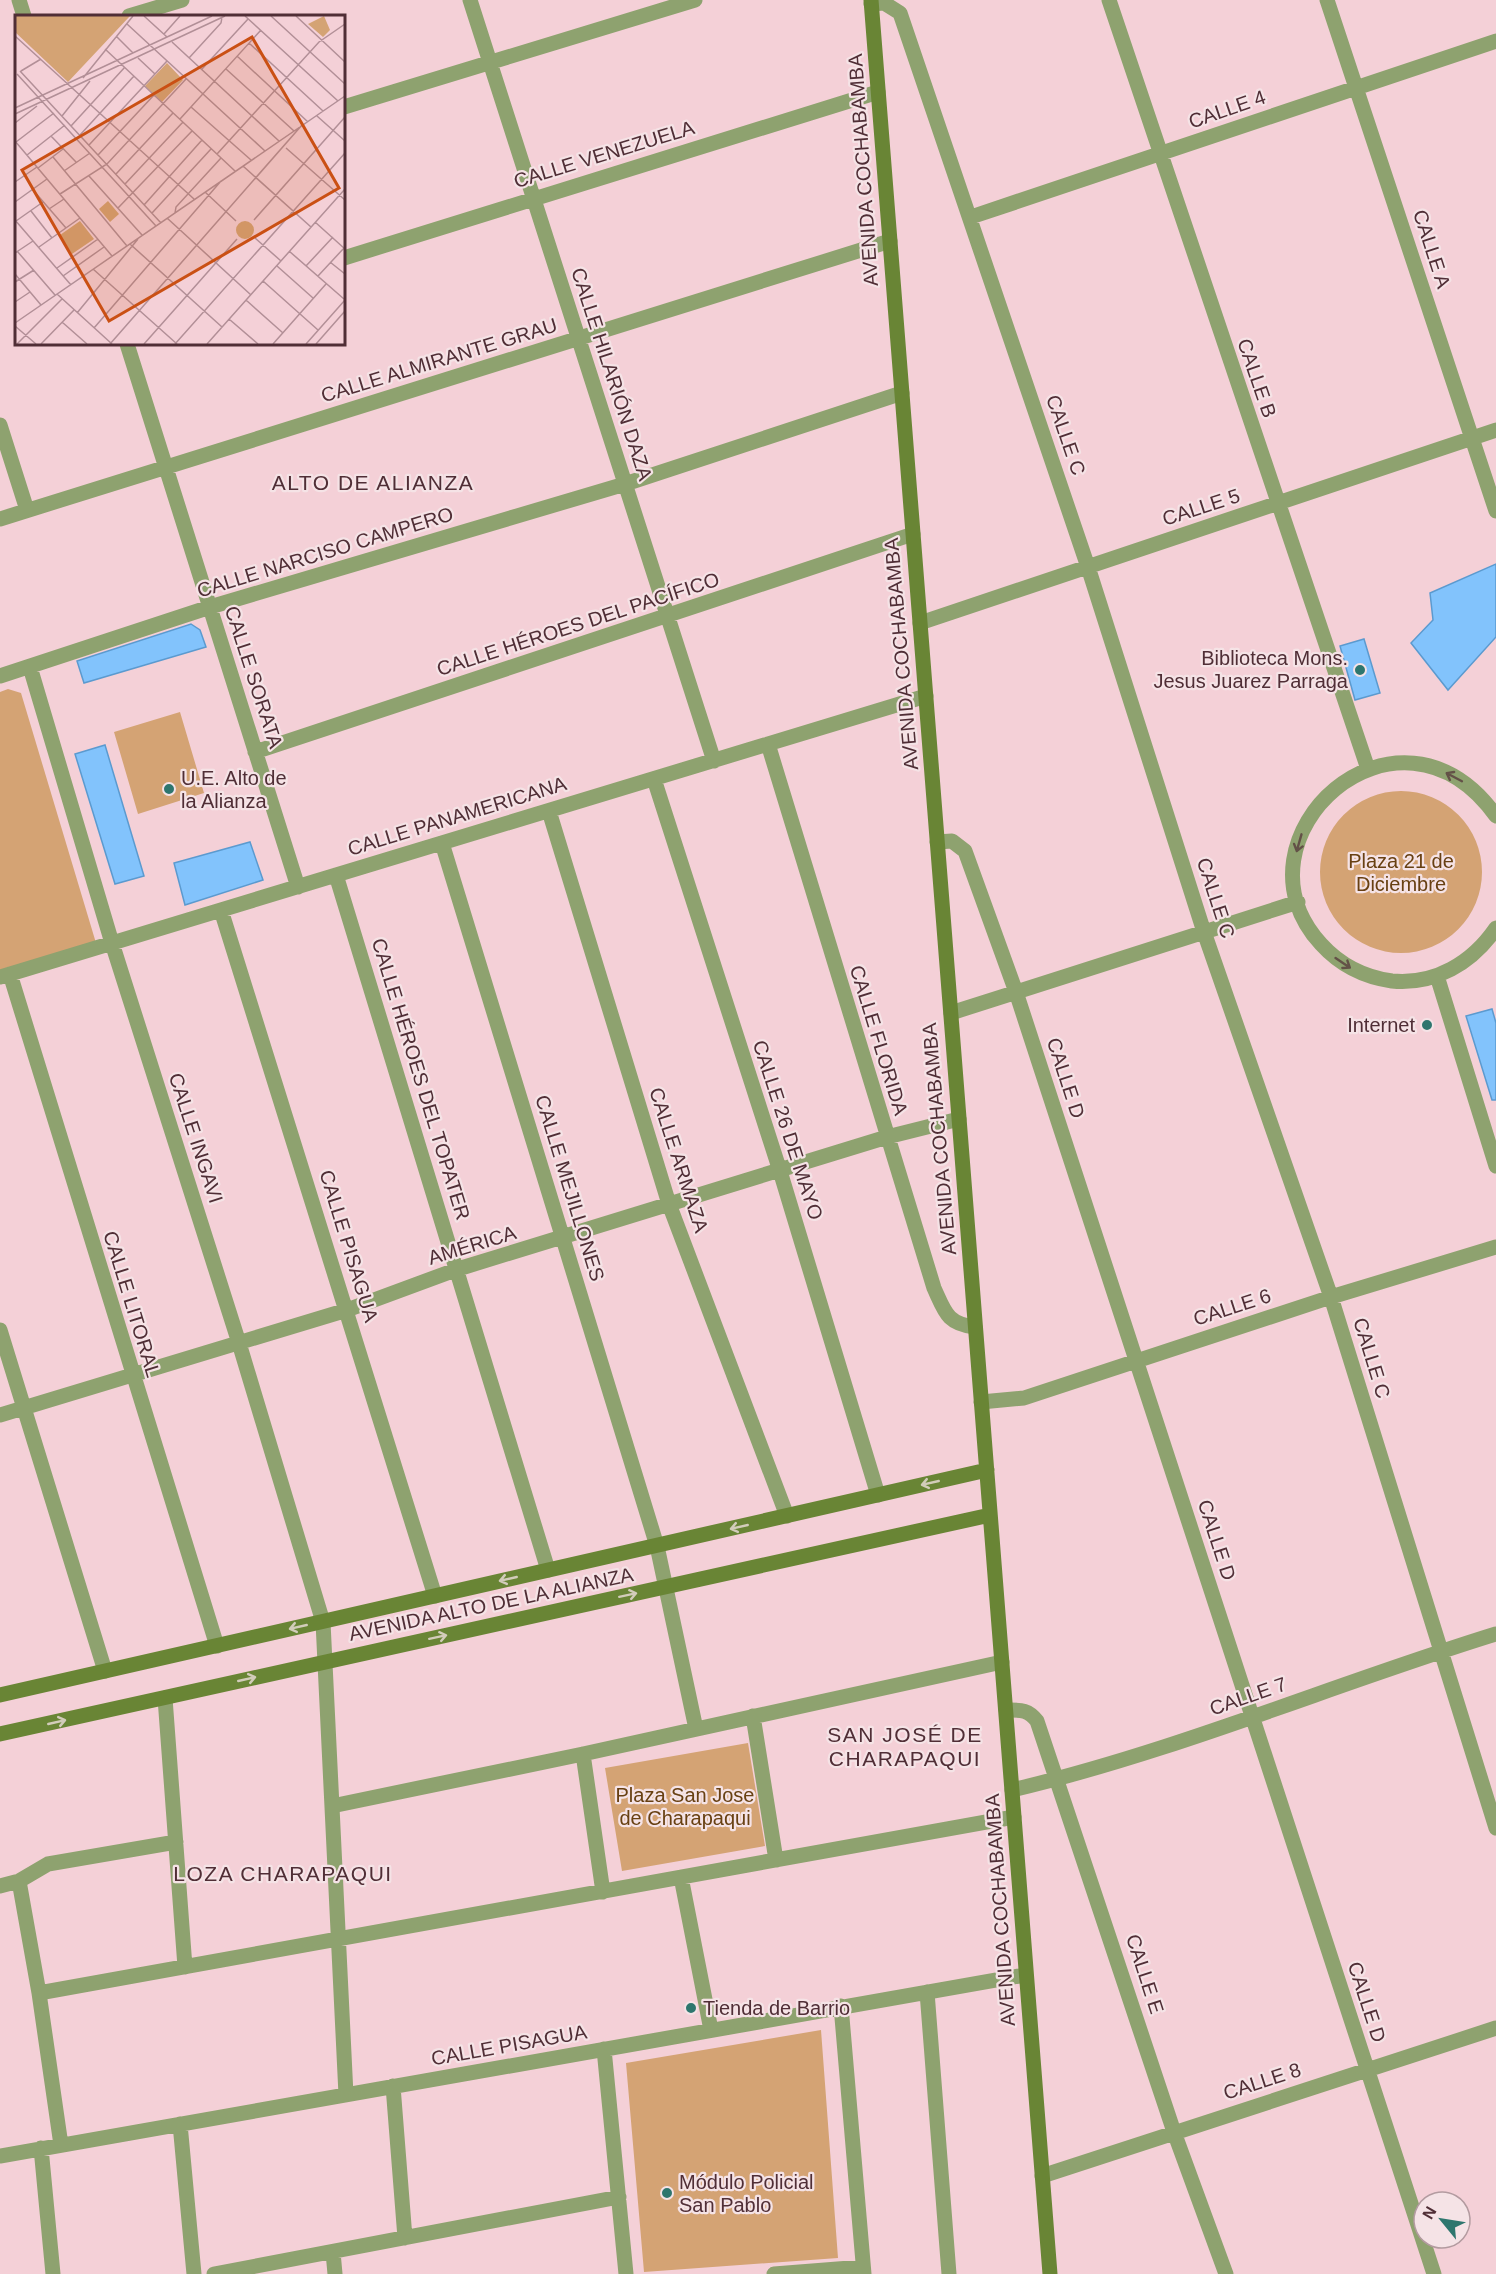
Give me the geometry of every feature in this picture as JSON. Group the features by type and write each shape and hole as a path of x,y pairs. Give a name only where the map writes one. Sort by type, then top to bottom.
{"street":[{"path":"19,0 24,15"},
{"path":"132,15 182,0"},
{"name":"CALLE HILARIÓN DAZA","path":"470,0 714,760"},
{"path":"345,107 695,0"},
{"name":"CALLE B","path":"1109,0 1368,769"},
{"name":"CALLE A","path":"1327,0 1496,511"},
{"name":"AVENIDA COCHABAMBA","path":"871,2 1050,2274"},
{"name":"CALLE C","path":"871,2 884,3 900,13 1088,567 1204,932 1331,1297 1496,1828"},
{"name":"CALLE 4","path":"970,218 1496,41"},
{"name":"CALLE VENEZUELA","path":"345,258 533,197 878,92"},
{"name":"CALLE ALMIRANTE GRAU","path":"0,519 890,241"},
{"name":"CALLE SORATA","path":"126,345 298,887"},
{"name":"CALLE NARCISO CAMPERO","path":"0,676 210,607 625,484 902,393"},
{"path":"0,425 27,510"},
{"name":"CALLE 5","path":"920,623 1496,430"},
{"name":"CALLE HÉROES DEL PACÍFICO","path":"255,752 913,534"},
{"name":"CALLE INGAVI","path":"30,667 112,943 239,1343 324,1622 346,2095"},
{"name":"CALLE PANAMERICANA","path":"5,975 926,696"},
{"name":"CALLE FLORIDA","path":"768,744 934,1288 951,1320 961,1325 975,1327"},
{"path":"1496,816 1469,786 1431,767 1410,763 1368,769 1336,786 1311,813 1297,847 1294,884 1298,902 1314,937 1328,952 1352,969 1379,979 1398,981 1437,976 1470,958 1496,928"},
{"name":"CALLE 26 DE MAYO","path":"654,778 780,1171 879,1495"},
{"name":"CALLE ARMAZA","path":"549,810 669,1204 787,1516"},
{"name":"CALLE D","path":"937,842 952,841 965,851 1016,992 1434,2274"},
{"name":"CALLE MEJILLONES","path":"442,843 657,1546 696,1729"},
{"name":"CALLE HÉROES DEL TOPATER","path":"336,875 548,1570"},
{"path":"951,1012 1298,902"},
{"name":"CALLE PISAGUA","path":"221,910 435,1596"},
{"name":"CALLE LITORAL","path":"5,975 217,1646"},
{"path":"1437,976 1496,1166"},
{"name":"AMÉRICA","path":"0,1415 347,1310 458,1269 564,1239 887,1137 959,1119"},
{"name":"CALLE 6","path":"981,1402 1024,1398 1331,1297 1496,1246"},
{"path":"0,1330 105,1671"},
{"name":"AVENIDA ALTO DE LA ALIANZA","path":"0,1695 987,1470"},
{"name":"AVENIDA ALTO DE LA ALIANZA","path":"0,1734 990,1515"},
{"name":"CALLE 7","path":"1012,1790 1059,1779 1253,1717 1440,1651 1496,1634"},
{"path":"332,1806 583,1754 1002,1662"},
{"path":"165,1698 185,1967"},
{"name":"CALLE E","path":"1006,1710 1024,1710 1032,1714 1037,1721 1059,1779 1174,2132 1226,2274"},
{"path":"753,1716 776,1860"},
{"path":"583,1754 603,1892"},
{"path":"39,1993 1014,1817"},
{"path":"0,1886 19,1881 48,1864 176,1842"},
{"path":"681,1877 711,2030"},
{"path":"19,1881 39,1993 61,2145"},
{"name":"CALLE PISAGUA","path":"0,2156 1025,1975"},
{"path":"927,1992 949,2274"},
{"path":"774,2274 864,2270 841,2006"},
{"name":"CALLE 8","path":"1042,2176 1496,2028"},
{"path":"604,2049 626,2274"},
{"path":"393,2086 405,2238"},
{"path":"180,2124 194,2274"},
{"path":"41,2148 53,2274"},
{"path":"214,2274 619,2197"},
{"path":"333,2252 335,2274"}],"green space":[{"path":"8,689 21,693 96,943 0,973 0,692"},
{"path":"180,712 204,793 138,814 114,732"},
{"name":"Plaza 21 de Diciembre","path":"1401,791 1432,797 1458,815 1476,841 1482,872 1476,903 1458,929 1432,947 1401,953 1370,947 1344,929 1326,903 1320,872 1326,841 1344,815 1370,797"},
{"name":"Plaza San Jose de Charapaqui","path":"748,1743 765,1846 622,1871 605,1768"},
{"path":"821,2030 838,2258 644,2272 626,2063"}],"building":[{"path":"1496,564 1496,637 1448,690 1411,643 1433,620 1430,593"},
{"path":"191,624 200,630 206,647 84,683 77,661"},
{"name":"Biblioteca Mons. Jesus Juarez Parraga","path":"1364,639 1380,693 1355,700 1340,646"},
{"path":"105,745 144,876 115,884 75,754"},
{"path":"250,842 263,880 185,905 174,863"},
{"path":"1492,1009 1496,1023 1496,1100 1492,1100 1466,1016"}],"place":[{"name":"Biblioteca Mons. Jesus Juarez Parraga","path":"1360,670"},
{"name":"U.E. Alto de la Alianza","path":"169,789"},
{"name":"Internet","path":"1427,1025"},
{"name":"Tienda de Barrio","path":"691,2008"},
{"name":"Módulo Policial San Pablo","path":"667,2193"}],"district":[{"name":"ALTO DE ALIANZA","path":"373,483"},
{"name":"SAN JOSÉ DE CHARAPAQUI","path":"905,1747"},
{"name":"LOZA CHARAPAQUI","path":"283,1874"}]}
